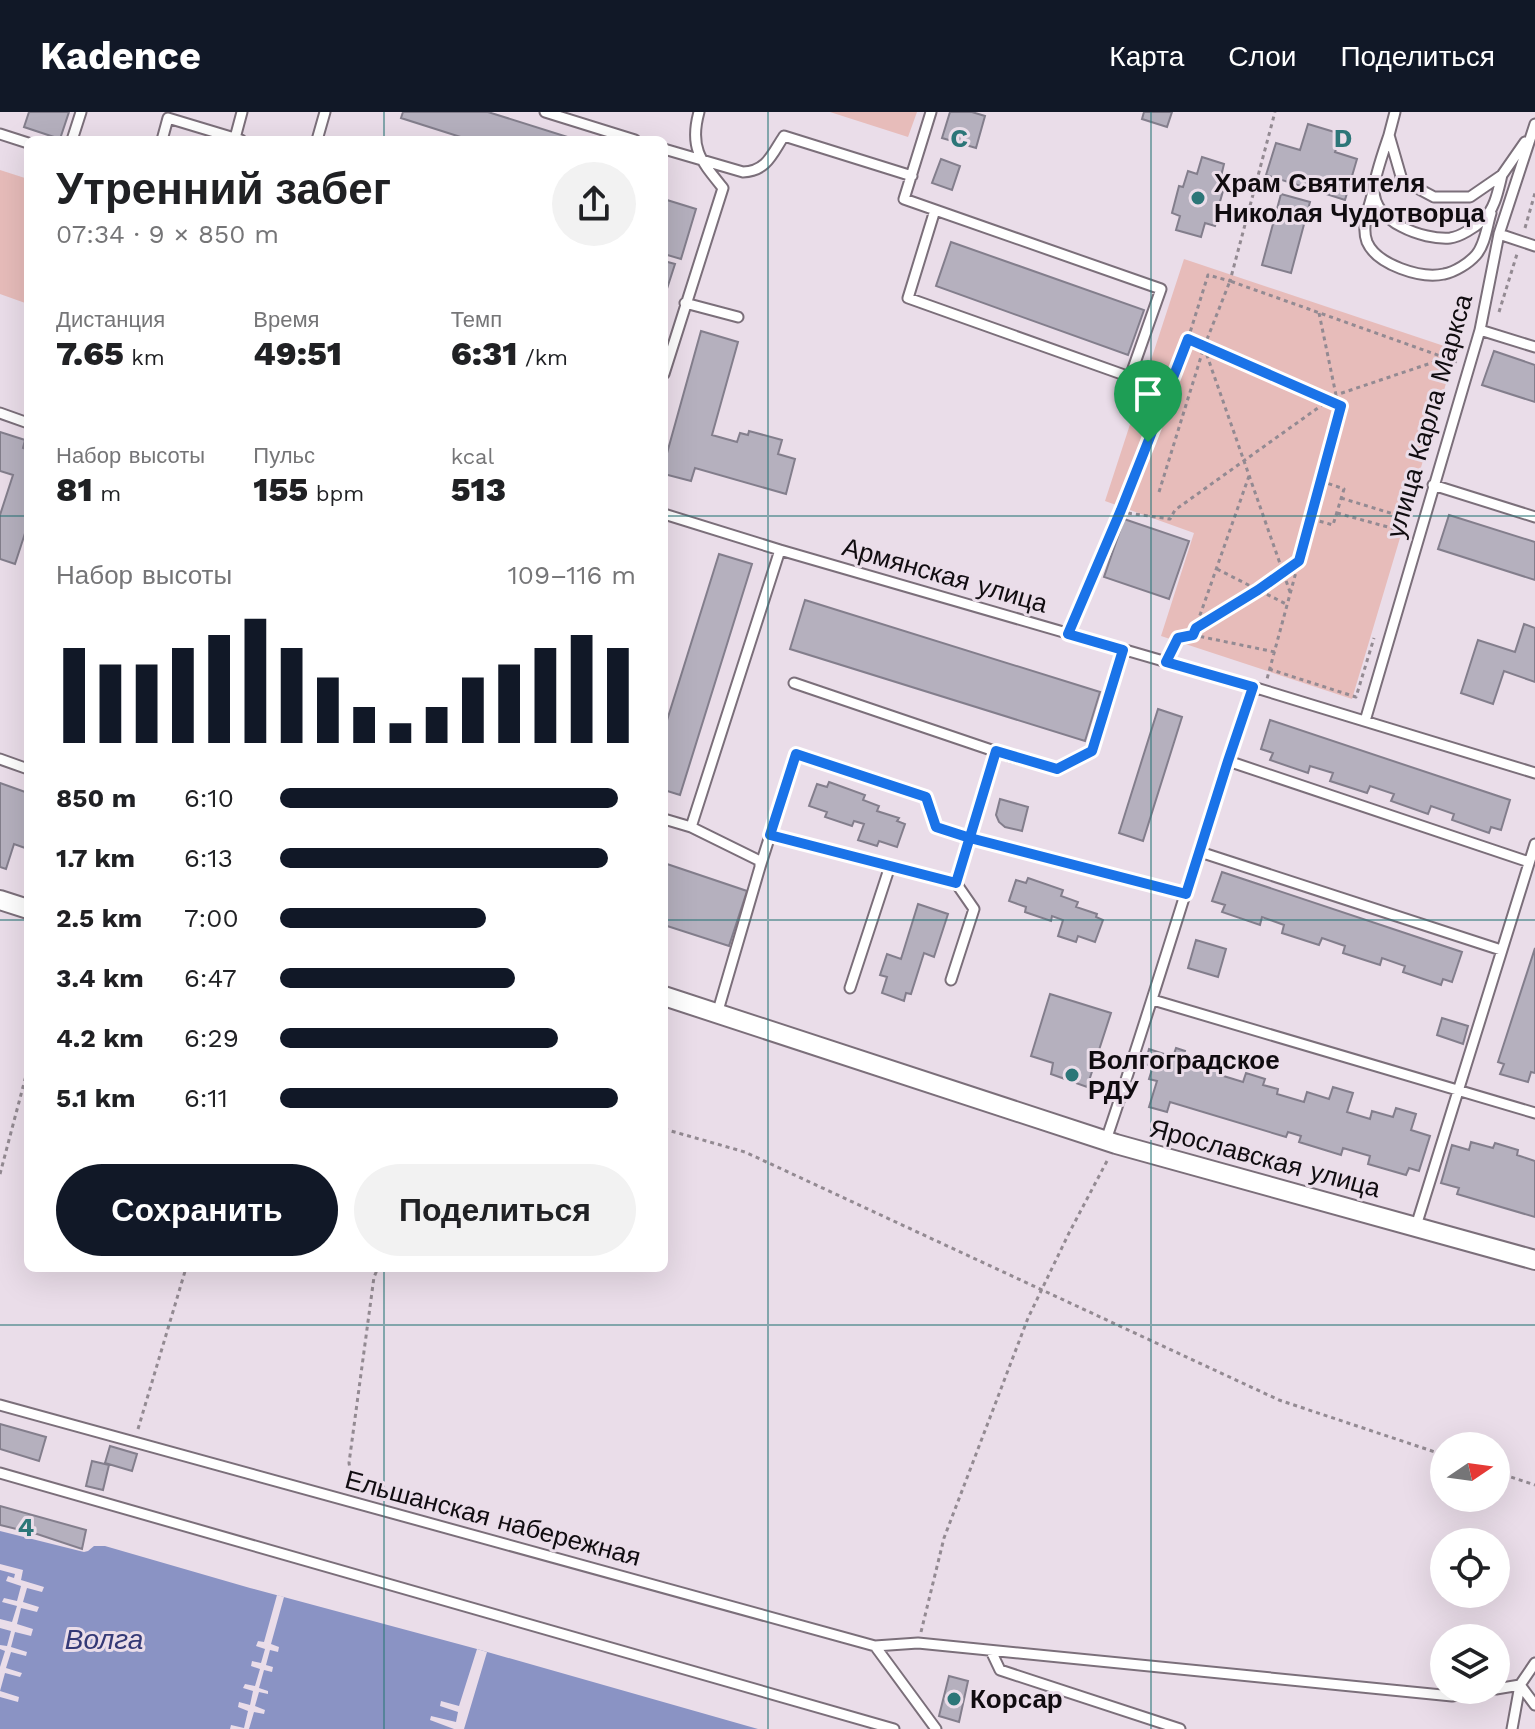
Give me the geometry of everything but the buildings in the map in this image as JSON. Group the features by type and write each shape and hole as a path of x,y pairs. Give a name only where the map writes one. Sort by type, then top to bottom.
{"street":[{"path":"0,900 24,908"},
{"name":"Ярославская улица","path":"668,997 1111,1142 1535,1260"}],"lane":[{"path":"73,136 81,112"},
{"path":"238,136 242,112"},
{"path":"318,136 325,112"},
{"path":"545,112 622,136"},
{"path":"668,360 723,188 700,160 695,140 699,112"},
{"path":"931,112 904,199 1161,289 1130,377 908,298 935,210"},
{"path":"1395,112 1365,224 1366,239 1374,253 1387,263 1401,269 1432,274 1445,274 1459,268 1479,252 1502,175 1533,128"},
{"path":"163,136 168,118 228,136"},
{"name":"улица Карла Маркса","path":"1365,721 1480,330 1499,234 1533,128"},
{"path":"0,134 24,142"},
{"path":"1389,135 1402,180 1434,197 1470,197 1502,175"},
{"path":"668,150 743,172 754,172 764,166 784,136 912,176"},
{"path":"1374,189 1378,205 1395,225 1413,232 1452,238 1485,219 1496,199"},
{"path":"1499,234 1535,246"},
{"path":"685,303 738,317"},
{"path":"1480,330 1535,347"},
{"path":"0,413 24,422"},
{"path":"1433,485 1535,517"},
{"name":"Армянская улица","path":"668,515 1535,773"},
{"path":"691,827 780,550"},
{"path":"794,683 1057,769 1092,751 1123,650"},
{"path":"1111,1142 1253,687"},
{"path":"956,883 996,751"},
{"path":"717,1014 796,754 926,797 936,827 1186,894"},
{"path":"0,759 24,768"},
{"path":"1228,761 1529,862"},
{"path":"668,820 691,827 760,861 760,867"},
{"path":"770,835 956,883 974,909 951,980"},
{"path":"1416,1226 1535,844"},
{"path":"1200,852 1501,950"},
{"path":"850,988 890,866"},
{"path":"1153,1000 1535,1113"},
{"name":"Ельшанская набережная","path":"0,1405 875,1646 918,1643 1430,1694"},
{"path":"0,1473 894,1729"},
{"path":"875,1646 936,1729"},
{"path":"991,1651 1000,1670 1180,1729"},
{"path":"1512,1729 1520,1685 1535,1663"},
{"path":"1510,1687 1520,1685"},
{"path":"1520,1685 1535,1705"}],"path":[{"path":"1159,492 1204,347 1230,281 1275,112"},
{"path":"1068,634 1175,373 1208,275 1456,359"},
{"path":"1318,313 1341,406 1269,669 1356,697"},
{"path":"1188,339 1341,406"},
{"path":"1204,347 1290,593"},
{"path":"1120,512 1170,519 1175,510 1336,395 1446,358"},
{"path":"1136,360 1175,373"},
{"path":"1193,635 1249,476"},
{"path":"1311,519 1333,525 1344,489 1321,481"},
{"path":"1341,498 1410,519"},
{"path":"1337,513 1406,532"},
{"path":"1196,628 1299,561"},
{"path":"1217,569 1288,605"},
{"path":"1166,662 1178,638 1193,635 1275,652"},
{"path":"0,1174 24,1083"},
{"path":"668,1130 745,1152 1279,1400 1430,1450"},
{"path":"918,1643 944,1538 1028,1318 1111,1142"},
{"path":"134,1442 185,1272"},
{"path":"357,1503 349,1463 376,1272"},
{"path":"1510,1477 1535,1485"}],"shaded area":[{"path":"830,112 917,112 908,137"},
{"path":"0,170 24,178 24,303 0,294"},
{"path":"1184,259 1456,350 1352,699 1161,636 1194,533 1105,501"}],"water":[{"name":"Волга","path":"0,1531 84,1552 94,1546 105,1546 758,1729 0,1729"}],"pier":[{"path":"0,1564 23,1570 21,1580 44,1587 42,1592 27,1588 23,1602 39,1607 37,1612 21,1608 17,1624 33,1629 31,1636 15,1632 11,1647 27,1652 26,1656 11,1652 6,1668 22,1673 20,1677 5,1673 0,1691 0,1667 5,1651 0,1649 0,1645 7,1646 11,1631 0,1628 0,1619 12,1622 17,1606 2,1602 4,1598 17,1601 21,1586 6,1581 8,1576 14,1578 15,1574 0,1570"},
{"path":"277,1595 284,1597 271,1644 279,1647 278,1652 270,1650 266,1665 273,1667 272,1672 264,1670 259,1688 268,1691 268,1694 259,1692 255,1706 265,1710 264,1714 254,1712 249,1729 230,1729 231,1725 244,1728 248,1711 238,1707 239,1702 250,1705 253,1691 243,1688 245,1684 255,1686 260,1669 251,1666 252,1661 261,1663 265,1649 256,1646 258,1641 264,1642"},
{"path":"477,1649 487,1652 464,1729 454,1729 430,1720 431,1716 456,1722 458,1712 440,1706 441,1701 459,1706"},
{"path":"0,1691 19,1697 18,1702 0,1697"}],"place":[{"name":"Храм Святителя Николая Чудотворца","path":"1198,198"},
{"name":"Волгоградское РДУ","path":"1072,1075"},
{"name":"Корсар","path":"954,1699"}],"route":[{"path":"1148,442 1068,634 1123,650 1092,751 1057,769 996,751 970,838 956,883 770,835 796,754 926,797 936,827 970,838 1186,894 1253,687 1166,662 1178,638 1193,635 1196,628 1299,561 1341,406 1188,339 1148,442"}]}
